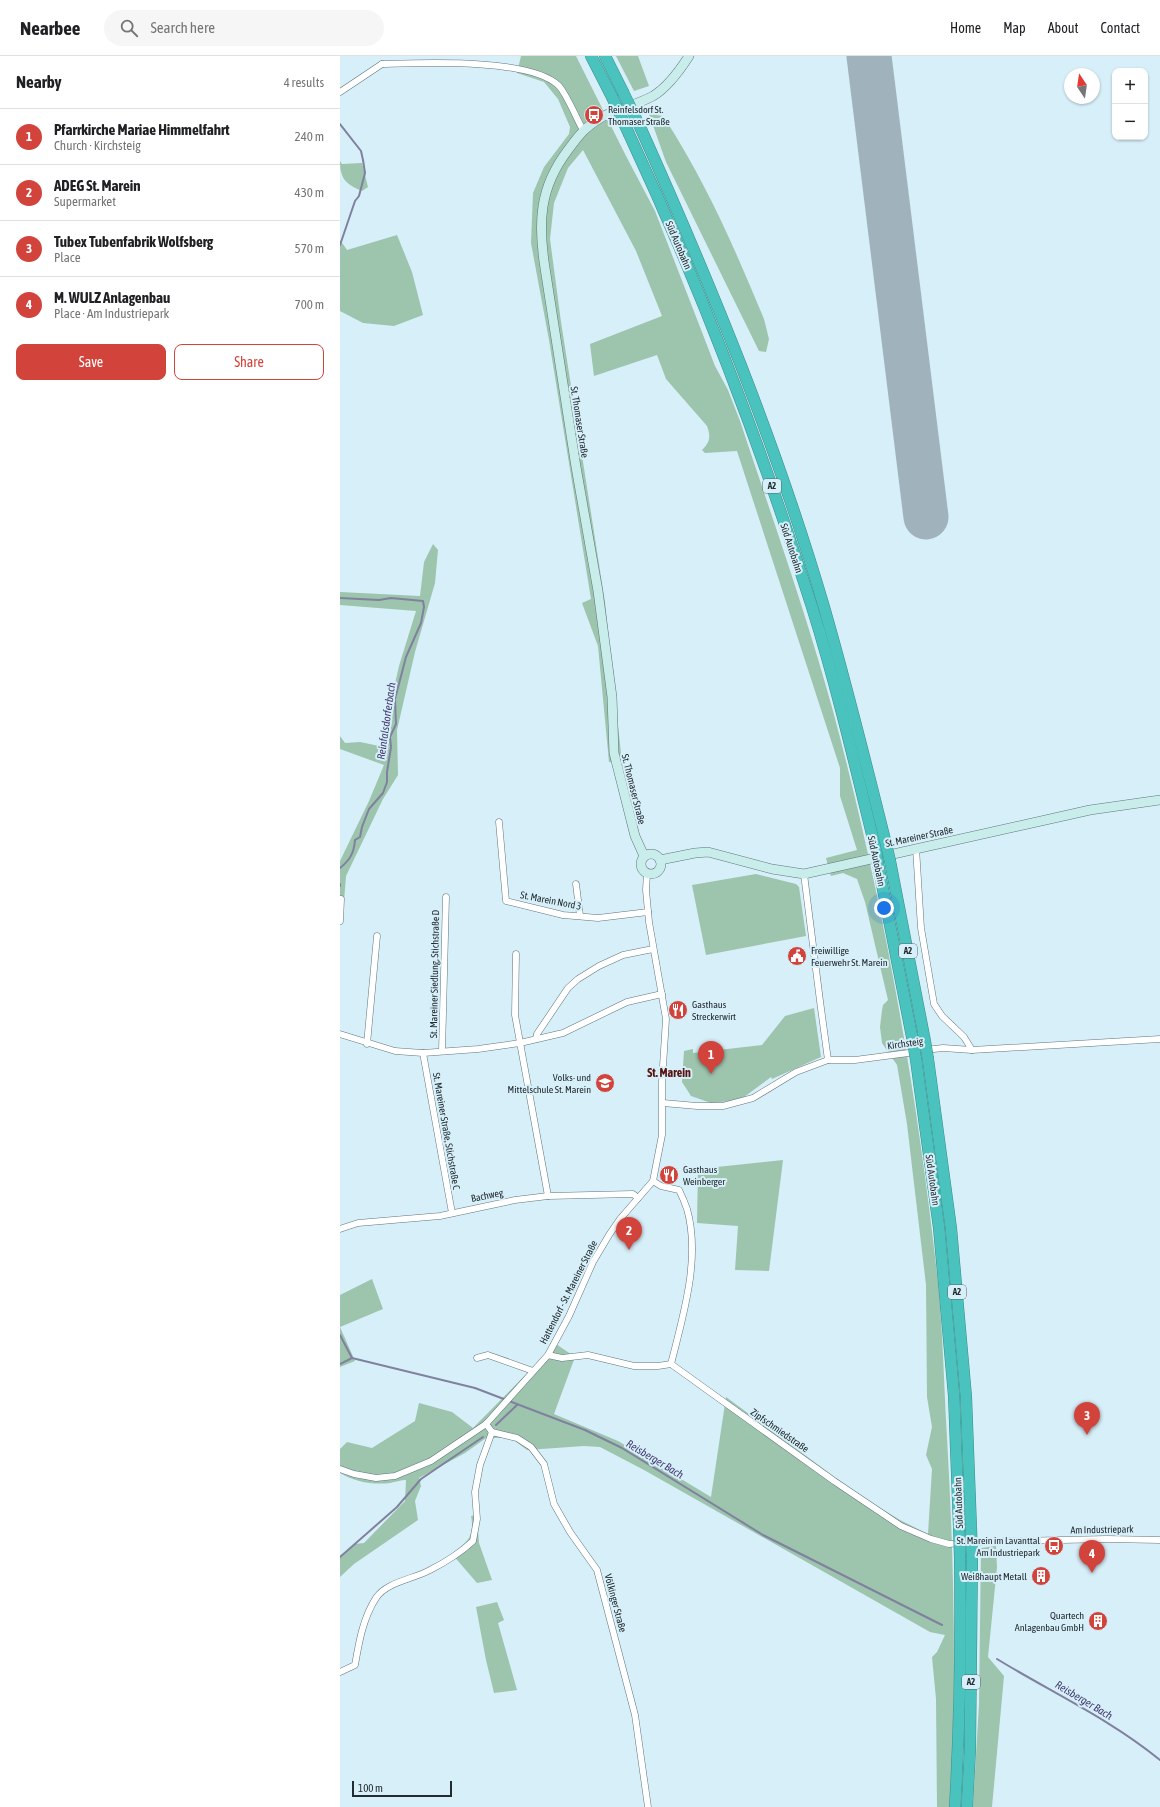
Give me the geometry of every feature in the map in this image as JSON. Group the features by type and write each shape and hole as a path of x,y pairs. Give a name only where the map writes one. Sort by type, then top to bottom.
{"highway":[{"name":"Süd Autobahn","path":"591,56 630,134 705,306 770,481 812,609 845,725 876,851 916,1060 939,1228 954,1396 960,1558 960,1699 955,1807"},
{"name":"Süd Autobahn","path":"605,56 641,129 718,306 781,475 830,629 856,721 890,861 928,1059 951,1228 966,1396 972,1527 970,1742 967,1807"}],"main road":[{"name":"St. Thomaser Straße","path":"644,856 635,836 614,753 612,697 598,591 576,467 541,240 543,199 548,184 560,160 583,130 603,117 653,96 671,80 689,56"},
{"name":"St. Mareiner Straße","path":"660,860 708,852 772,869 804,874 1090,810 1160,800"},
{"path":"649,854 655,855 660,860 658,871 647,873 641,867 641,861 644,856 649,854"}],"street":[{"path":"380,56 382,64"},
{"path":"340,92 382,64 444,62 517,69 542,74 559,86 583,130"},
{"name":"St. Marein Nord 3","path":"499,822 506,901 563,915 598,918 648,912"},
{"path":"916,848 921,928 934,1004 942,1016 964,1037 972,1050"},
{"path":"548,1355 562,1358 588,1355 634,1366 658,1366 671,1364 692,1275 691,1231 687,1209 679,1190 661,1186 653,1181 662,1135 662,1082 666,1019 648,912 646,890 647,873"},
{"path":"804,874 828,1060"},
{"path":"576,884 580,916"},
{"path":"442,1051 446,897"},
{"path":"340,922 341,899"},
{"path":"367,1044 377,936"},
{"path":"536,1039 537,1034 568,988 578,979 599,966 623,955 653,948"},
{"path":"516,954 515,1015 548,1196"},
{"path":"340,1034 367,1044 395,1051 423,1053 520,1044 563,1032 627,1002 662,994"},
{"name":"Kirchsteig","path":"663,1103 696,1106 723,1106 753,1098 796,1072 828,1060 855,1060 943,1048 972,1050 1160,1039"},
{"name":"St. Mareiner Straße, Stichstraße C","path":"423,1053 452,1212"},
{"name":"Hattendorf - St. Mareiner Straße","path":"486,1424 548,1355 570,1316 593,1262 609,1235 653,1181"},
{"name":"Bachweg","path":"340,1228 358,1223 440,1216 452,1212 515,1200 548,1196 633,1194 638,1198"},
{"path":"477,1358 488,1355 533,1371"},
{"name":"Zipfschmiedstraße","path":"671,1364 815,1468 900,1526 931,1539 949,1544 996,1541"},
{"path":"340,1469 354,1474 376,1478 395,1476 431,1461 486,1424 492,1432 480,1465 476,1492 477,1519 474,1541 453,1558 428,1571 393,1584 376,1597 362,1627 355,1665 340,1672"},
{"name":"Völkinger Straße","path":"492,1432 517,1438 531,1447 540,1458 544,1464 554,1504 570,1532 597,1570 635,1715 648,1807"},
{"name":"Am Industriepark","path":"996,1541 1107,1538 1160,1540"}],"green space":[{"path":"521,56 576,56 655,211 715,366 728,390 740,421 812,638 851,781 883,923 909,1067 930,1211 938,1283 953,1577 954,1668 950,1807 937,1807 936,1699 932,1657 937,1652 945,1635 930,1632 644,1470 600,1447 584,1446 527,1450 511,1438 486,1438 465,1453 419,1478 421,1486 415,1501 418,1520 354,1564 340,1577 340,1556 355,1544 364,1543 405,1501 406,1480 377,1484 358,1481 346,1476 340,1473 340,1449 347,1442 372,1448 415,1421 419,1403 452,1412 473,1428 556,1344 575,1357 554,1414 618,1441 711,1497 726,1397 862,1497 900,1520 928,1534 932,1469 926,1455 932,1427 927,1397 926,1285 907,1124 897,1065 882,1043 880,1027 882,1010 883,1005 888,1000 865,902 857,879 843,873 831,876 826,858 857,850 840,796 840,768 737,451 705,453 702,450 709,439 707,426 666,379 657,355 594,376 590,344 662,316 636,251 583,150 568,168 554,203 550,239 561,322 605,602 622,763 609,762 598,646 582,603 591,599 549,340 531,243 533,193 544,167 569,134 570,127 558,99 544,82 517,73"},
{"path":"616,56 638,56 649,86 634,91"},
{"path":"649,114 663,116 706,190 742,267 764,319 769,339 766,352 759,351 666,162"},
{"path":"340,161 342,164 362,163 368,187 362,191 348,183 341,172"},
{"path":"397,235 412,272 423,315 394,326 363,323 340,311 340,240 347,250"},
{"path":"433,544 438,550 435,583 415,652 397,730 398,775 383,799 346,876 343,914 340,909 340,861 369,801 384,765 340,749 340,736 345,743 360,742 384,747 382,741 399,666 416,611 340,605 340,592 420,596 424,562"},
{"path":"756,874 796,884 799,887 806,936 706,955 692,885"},
{"path":"814,1008 821,1057 772,1079 771,1077 740,1100 711,1103 691,1096 682,1082 684,1051 693,1049 693,1053 762,1045 785,1016"},
{"path":"783,1160 769,1271 735,1270 738,1226 697,1223 698,1169"},
{"path":"372,1279 383,1309 340,1327 340,1295"},
{"path":"340,1327 355,1361 340,1367"},
{"path":"477,1515 479,1543 492,1580 477,1583 452,1554 469,1538 472,1529 471,1516"},
{"path":"996,1546 997,1567 988,1657 1004,1676 992,1807 973,1807 979,1704 981,1548"},
{"path":"497,1602 504,1620 498,1623 517,1690 494,1693 476,1607"}],"waterway":[{"name":"Reinfalsdorferbach","path":"340,124 361,151 365,173 359,196 355,201 340,245"},
{"name":"Reinfalsdorferbach","path":"340,598 379,600 391,598 423,601 424,607 421,623 406,657 395,699 396,724 390,737 391,747 387,782 383,793 369,809 360,837 355,840 354,849 351,856 340,868"},
{"path":"340,1335 352,1358"},
{"name":"Reisberger Bach","path":"340,1364 352,1358 475,1388 585,1430 622,1448 763,1535 942,1625"},
{"path":"496,1425 517,1405"},
{"path":"340,1557 397,1507 421,1479 483,1437"},
{"name":"Reisberger Bach","path":"997,1659 1101,1719 1141,1745 1160,1760"}],"runway":[{"path":"869,56 926,517"}],"place":[{"name":"Reinfelsdorf St. Thomaser Straße","path":"594,115"},
{"name":"Freiwillige Feuerwehr St. Marein","path":"797,956"},
{"name":"Gasthaus Streckerwirt","path":"678,1010"},
{"name":"Pfarrkirche Mariae Himmelfahrt","path":"711,1074"},
{"name":"Volks- und Mittelschule St. Marein","path":"605,1083"},
{"name":"Gasthaus Weinberger","path":"669,1175"},
{"name":"ADEG St. Marein","path":"629,1250"},
{"name":"Tubex Tubenfabrik Wolfsberg","path":"1087,1435"},
{"name":"St. Marein im Lavanttal Am Industriepark","path":"1054,1546"},
{"name":"M. WULZ Anlagenbau","path":"1092,1573"},
{"name":"Weißhaupt Metall","path":"1041,1576"},
{"name":"Quartech Anlagenbau GmbH","path":"1098,1621"}],"district":[{"name":"St. Marein","path":"669,1073"}]}
